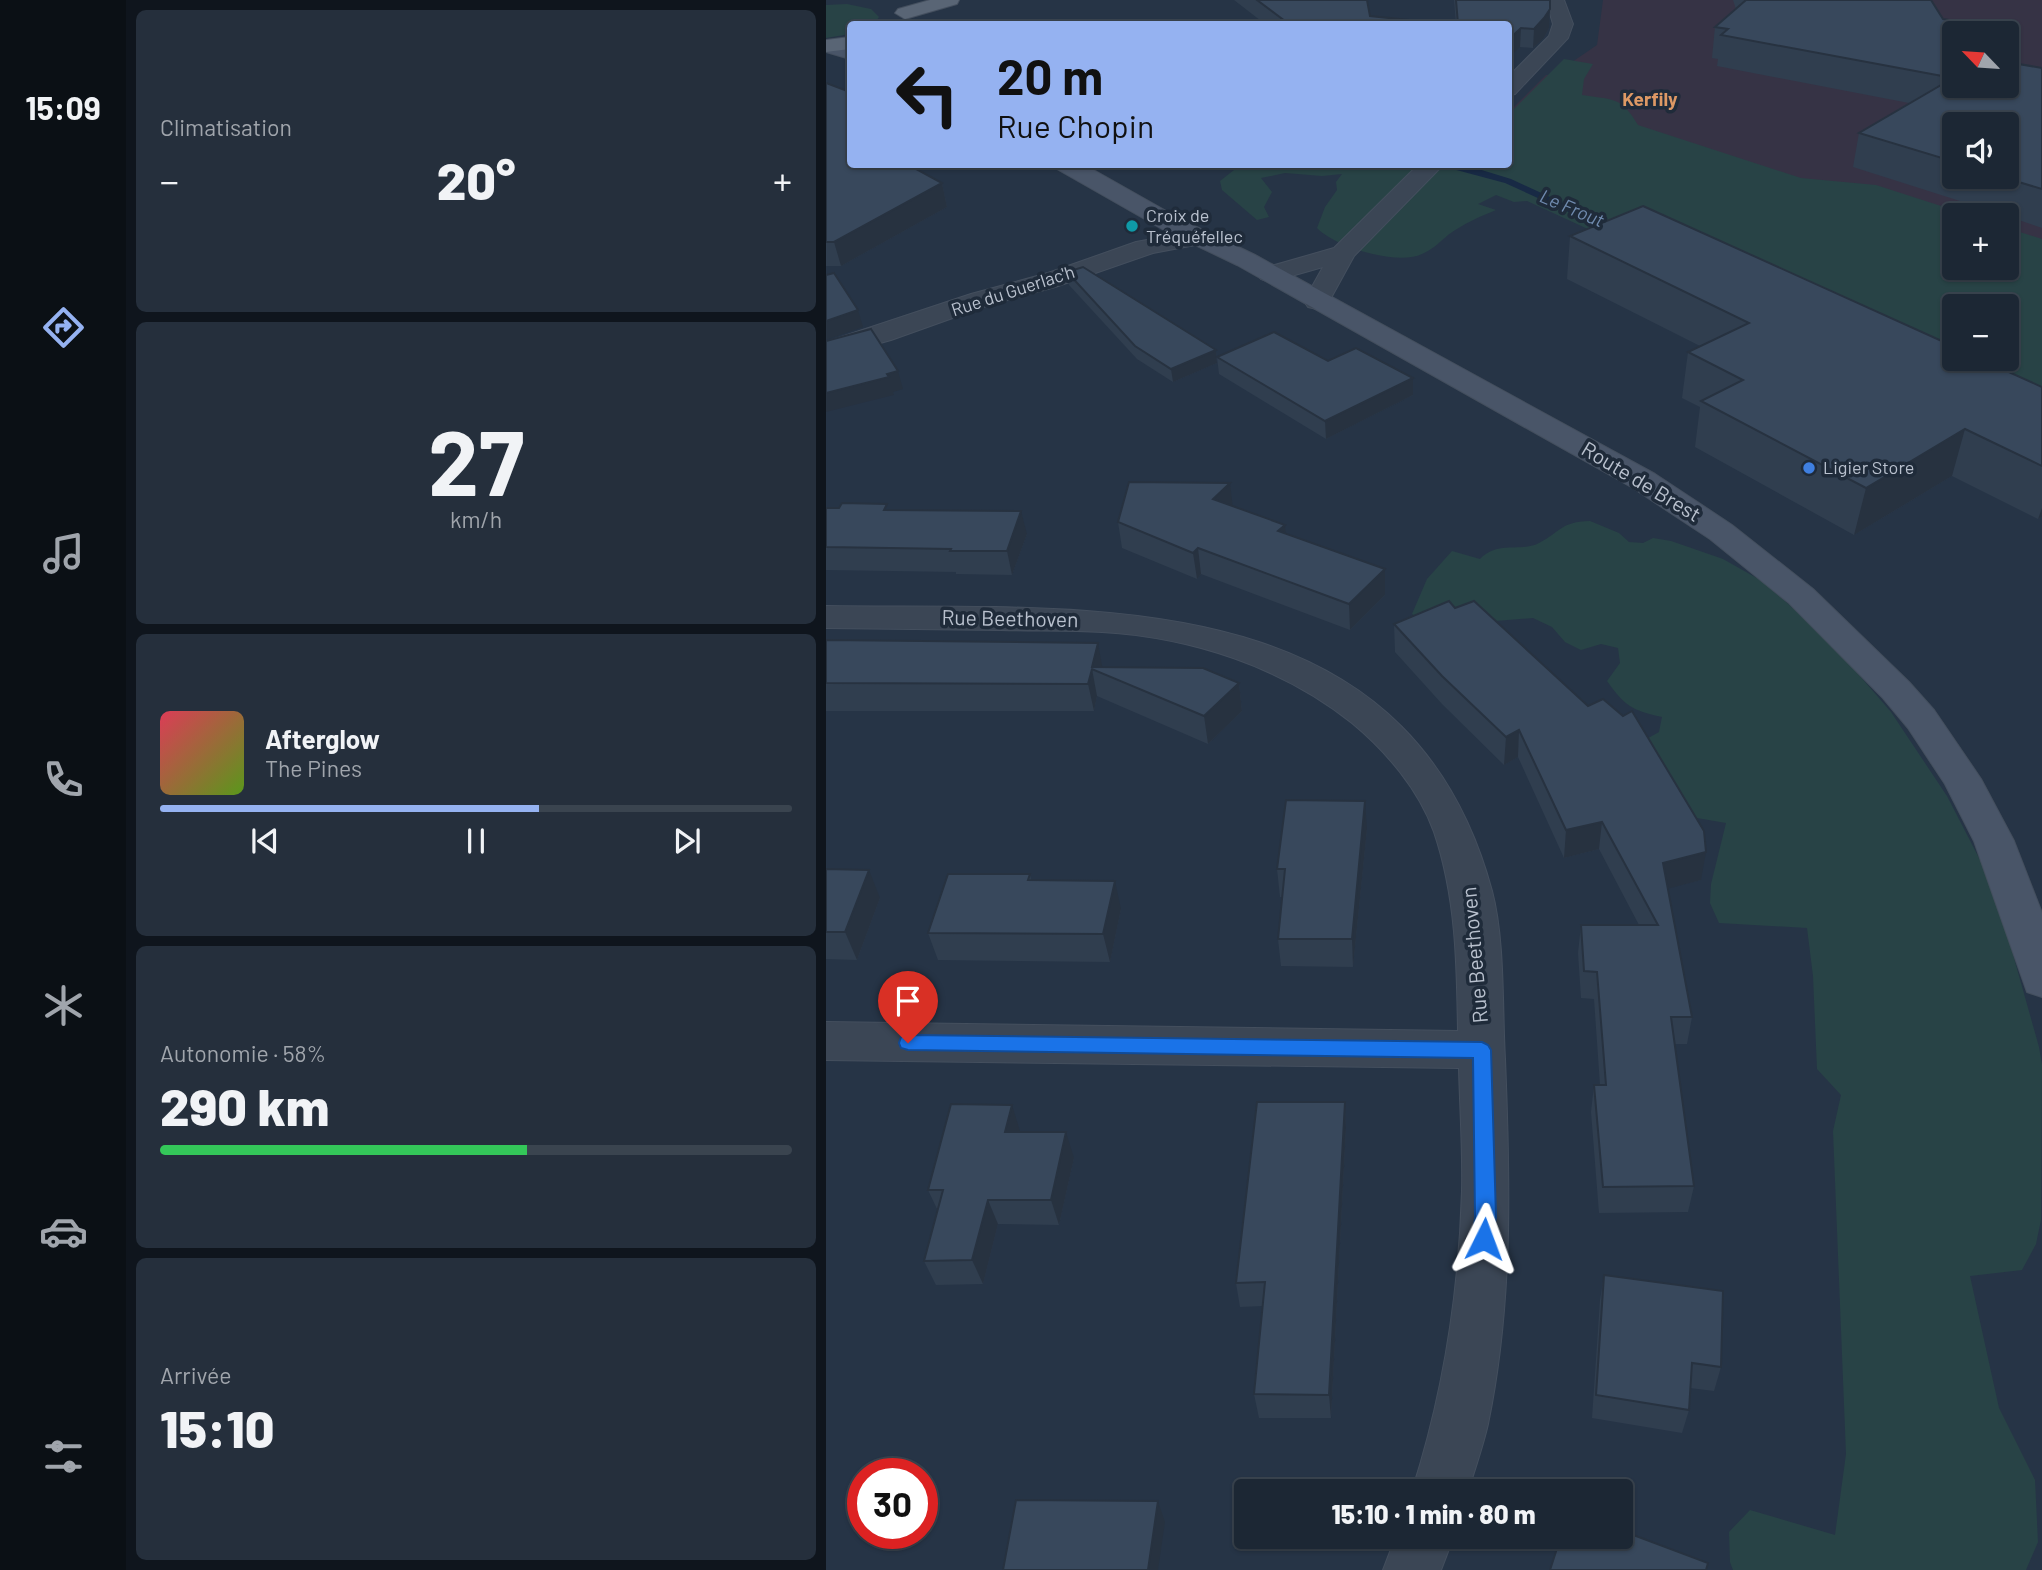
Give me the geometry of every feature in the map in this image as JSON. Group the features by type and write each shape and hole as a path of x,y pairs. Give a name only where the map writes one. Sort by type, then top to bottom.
{"main road":[{"path":"898,13 950,0"},
{"path":"828,46 847,43"},
{"path":"828,46 847,52"},
{"name":"Route de Brest","path":"1072,168 1173,225 1202,237 1270,274 1668,495 1757,560 1834,626 1905,699 1962,779 1994,841 2026,926 2042,980"}],"street":[{"path":"1512,86 1558,38 1563,24 1555,0"},
{"path":"1317,301 1343,253 1429,168"},
{"name":"Rue du Guerlac'h","path":"826,350 890,334 985,298 1059,277 1140,246 1202,237"},
{"path":"1270,274 1343,253"},
{"name":"Rue Beethoven","path":"826,617 1090,620 1147,624 1212,638 1294,667 1345,696 1373,719 1401,748 1433,792 1453,827 1472,896 1482,1050 1486,1217 1461,1425 1444,1479"},
{"path":"826,1041 1482,1050"},
{"path":"1412,1570 1420,1549"}],"shaded area":[{"path":"1603,0 2042,0 2042,421 1512,166 1512,109 1546,75 1553,75 1597,45"}],"green space":[{"path":"847,4 871,9 879,17 876,21 847,21 847,34 826,38 826,5"},
{"path":"1564,59 1593,64 1584,79 1582,95 1609,99 1621,104 1638,125 1801,178 1876,185 1942,206 1942,280 2019,280 2019,232 2042,239 2042,438 1527,201 1514,202 1496,195 1478,204 1496,210 1459,227 1426,252 1398,258 1352,248 1317,228 1325,207 1337,190 1336,182 1342,174 1322,176 1285,173 1261,178 1272,192 1264,207 1269,217 1257,220 1222,190 1220,181 1234,170 1233,168 1512,168 1512,111"},
{"path":"1590,521 1619,533 1629,542 1643,543 1653,538 1671,541 1723,559 1762,581 1828,639 1891,712 1947,796 1994,887 2042,1065 2041,1220 2036,1244 2022,1270 1970,1276 1999,1408 2035,1480 2038,1542 2026,1570 1733,1570 1730,1562 1729,1532 1750,1510 1835,1535 1846,1454 1833,1131 1841,1095 1817,1069 1813,976 1807,928 1719,923 1710,903 1711,884 1726,823 1697,818 1664,798 1627,750 1659,732 1662,717 1630,706 1607,681 1620,663 1618,648 1601,644 1581,650 1565,642 1552,627 1533,618 1434,626 1412,614 1427,579 1452,551 1480,559 1487,553 1502,548 1532,546 1567,525"}],"building":[{"path":"1257,0 1367,0 1370,16 1418,21 1285,21"},
{"path":"1456,0 1550,0 1550,9 1534,29 1521,28 1512,36 1512,21 1458,21"},
{"path":"1746,0 1931,0 1943,19 1955,21 1942,21 1942,76 1721,35 1728,29 1715,27"},
{"path":"2020,64 2042,68 2042,189 2019,182 2019,112 1942,112 1942,158 1859,133 1942,84 1942,98 2020,98"},
{"path":"826,83 847,91 847,168 914,168 942,183 834,242 826,242"},
{"path":"1643,206 1942,341 1942,371 2007,371 2042,387 2042,466 1965,429 1866,488 1701,401 1743,380 1688,352 1749,323 1570,236"},
{"path":"1083,267 1216,350 1171,369 1135,346 1067,272"},
{"path":"834,273 858,310 826,321 826,275"},
{"path":"871,329 898,371 887,374 889,377 826,393 826,341"},
{"path":"1274,332 1328,361 1356,348 1413,378 1325,421 1217,357"},
{"path":"1129,482 1230,483 1213,499 1285,525 1278,531 1385,569 1349,604 1198,548 1193,553 1118,522"},
{"path":"842,503 887,504 884,510 1021,511 1007,551 826,547 826,508 839,508"},
{"path":"1449,601 1455,608 1474,601 1588,706 1603,699 1623,716 1632,711 1704,831 1706,852 1663,863 1692,1017 1671,1017 1694,1186 1603,1187 1594,1085 1606,1085 1597,972 1584,971 1581,925 1658,925 1602,822 1566,830 1519,730 1506,737 1442,676 1394,624"},
{"path":"826,640 1098,643 1092,667 1203,668 1239,683 1204,716 1092,669 1088,684 826,683"},
{"path":"1286,800 1365,801 1352,939 1278,939 1285,869 1277,869"},
{"path":"826,869 869,870 845,932 826,932"},
{"path":"948,874 1030,874 1028,880 1115,881 1103,934 928,933"},
{"path":"1257,1102 1345,1102 1329,1395 1254,1394 1265,1282 1236,1283"},
{"path":"951,1104 1012,1105 1005,1132 1066,1132 1051,1200 988,1200 972,1260 924,1261 943,1190 928,1190"},
{"path":"1604,1275 1723,1291 1721,1367 1692,1363 1689,1410 1596,1395"},
{"path":"1016,1500 1158,1501 1148,1570 1003,1570"},
{"path":"1633,1535 1708,1563 1706,1570 1550,1570 1557,1549 1633,1549"}],"waterway":[{"name":"Le Frout","path":"1466,168 1508,181 1619,231"}],"place":[{"name":"Croix de Tréquéfellec","path":"1132,226"},
{"name":"Ligier Store","path":"1809,468"}],"district":[{"name":"Kerfily","path":"1650,99"}],"route":[{"path":"908,1043 1482,1050 1486,1217 1484,1239"}]}
